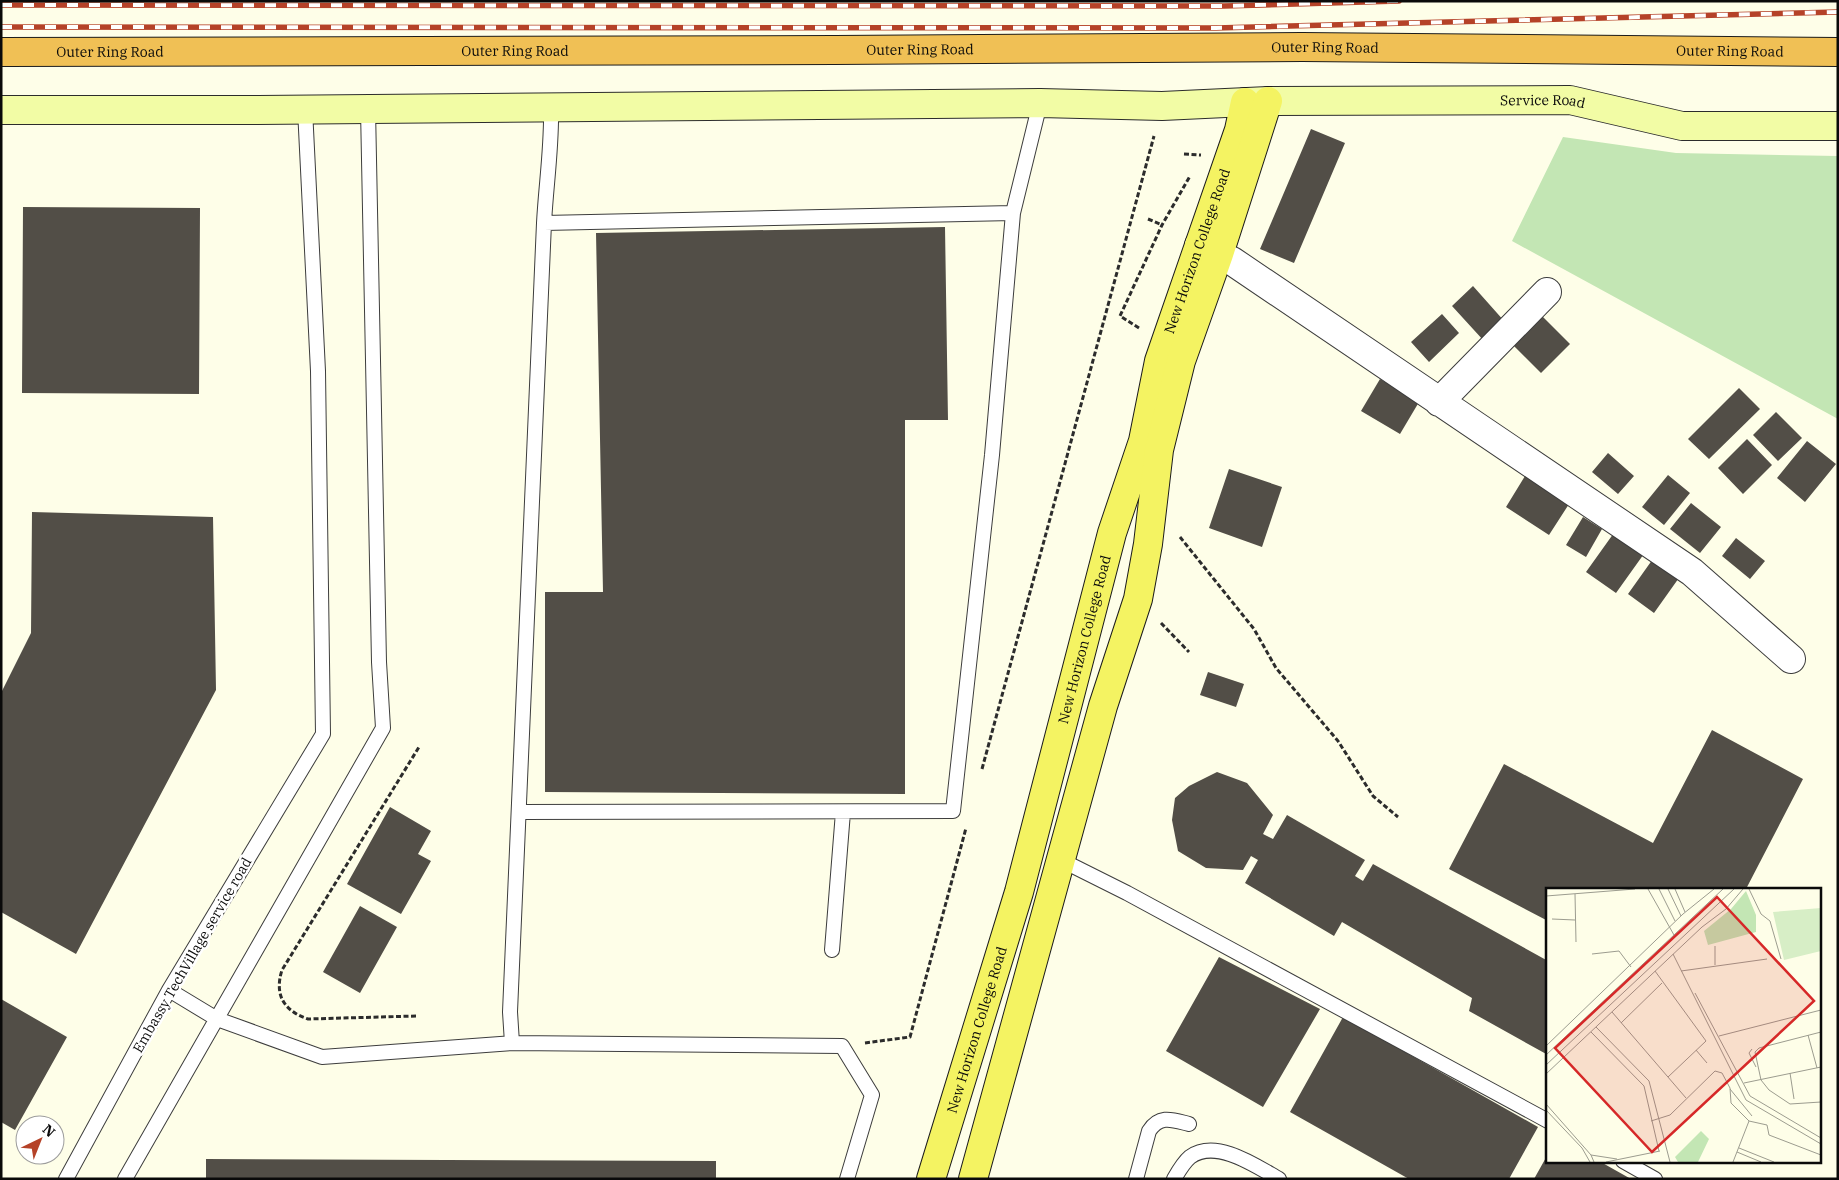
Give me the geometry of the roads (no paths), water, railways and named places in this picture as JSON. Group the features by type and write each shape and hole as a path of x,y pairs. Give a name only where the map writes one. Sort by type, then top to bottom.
{"highway":[{"name":"Outer Ring Road","path":"1,52 1302,47 1838,52"}],"main road":[{"name":"New Horizon College Road","path":"973,1179 1103,706 1138,599 1148,544 1159,450 1209,249 1257,101"},
{"name":"New Horizon College Road","path":"931,1179 1019,892 1112,534 1143,441 1160,361 1209,249"}],"street":[{"name":"Service Road","path":"1,110 551,108 1040,103 1162,106 1257,101 1570,100 1682,126 1838,126"},
{"path":"1209,249 1232,261 1692,572 1791,659"},
{"path":"1440,402 1547,292"}],"lane":[{"path":"519,812 952,811 992,455 1013,213 1040,103"},
{"path":"512,1043 510,1012 546,180 552,133 551,108"},
{"name":"Embassy TechVillage service road","path":"66,1179 170,990 323,734 318,371 305,109"},
{"path":"125,1179 383,728 378,642 368,109"},
{"path":"544,223 1013,213"},
{"path":"832,950 843,812"},
{"path":"1061,860 1546,1120"},
{"path":"170,990 217,1020 322,1057 512,1043 842,1046 872,1095 847,1179"},
{"path":"1136,1179 1149,1130 1153,1124 1164,1118 1189,1124"},
{"path":"1174,1179 1190,1157 1209,1149 1234,1155 1279,1179"},
{"path":"1625,1162 1655,1179"}],"railway":[{"path":"1,5 1224,6 1399,1"},
{"path":"1,27 1216,28 1838,12"}]}
